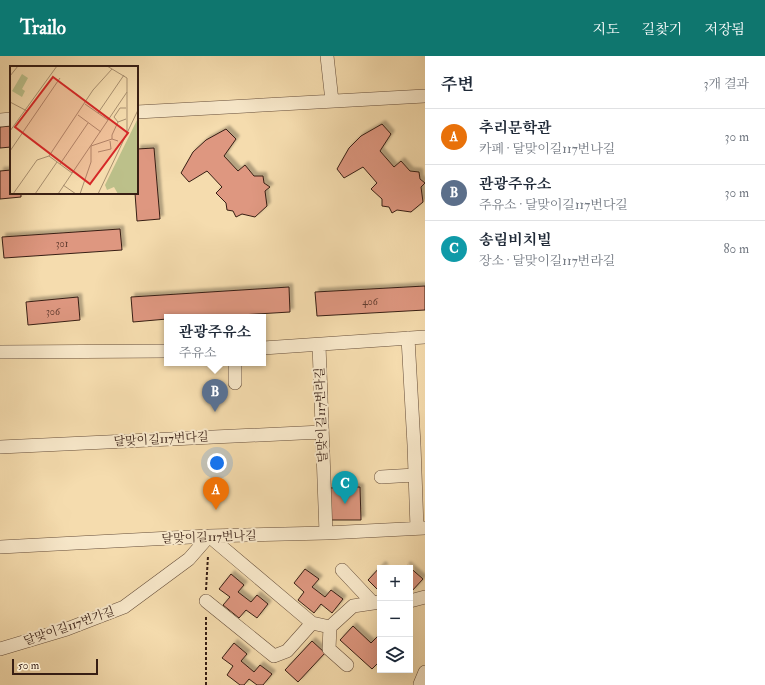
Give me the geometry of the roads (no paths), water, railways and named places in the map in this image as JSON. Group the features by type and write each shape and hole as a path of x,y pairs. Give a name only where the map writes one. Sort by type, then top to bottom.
{"street":[{"path":"327,56 332,102"},
{"path":"138,112 425,96"},
{"path":"0,120 10,119"},
{"path":"266,348 425,337"},
{"name":"달맞이길117번나길","path":"0,546 209,536 326,534 421,528 416,475 420,445 408,338"},
{"name":"달맞이길117번라길","path":"319,345 326,534"},
{"path":"0,352 164,350"},
{"path":"235,366 235,383"},
{"name":"달맞이길117번다길","path":"0,447 322,432"},
{"path":"381,477 416,475"},
{"path":"209,536 312,623 330,628"},
{"name":"달맞이길117번가길","path":"0,649 67,629 124,607 189,559 209,536"},
{"path":"342,570 376,602"},
{"path":"413,600 425,597"},
{"path":"206,601 274,656 287,651 312,623"},
{"path":"347,665 328,650 330,628 353,606 376,602"}],"place":[{"name":"관광주유소","path":"215,412"},
{"name":"송림비치빌","path":"345,504"},
{"name":"추리문학관","path":"216,510"}]}
